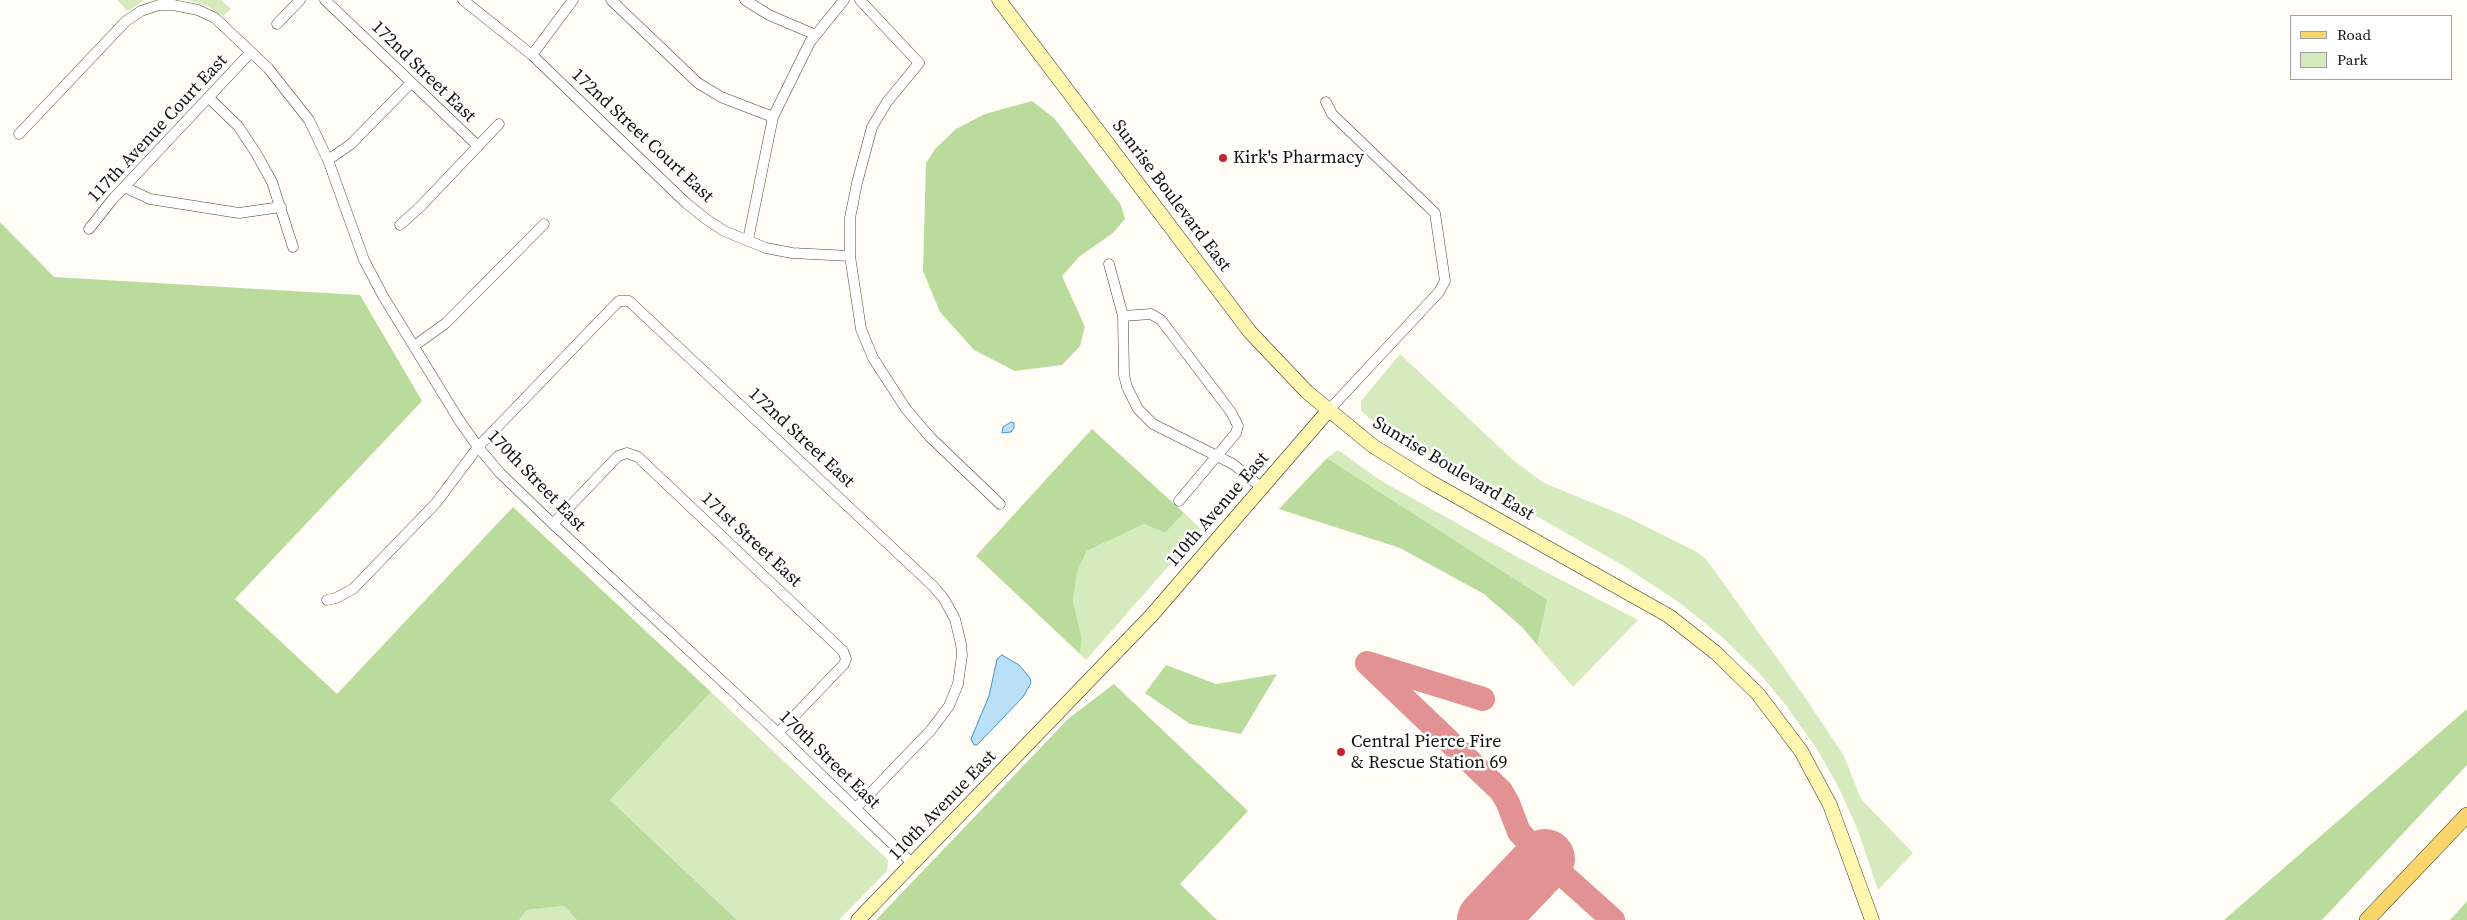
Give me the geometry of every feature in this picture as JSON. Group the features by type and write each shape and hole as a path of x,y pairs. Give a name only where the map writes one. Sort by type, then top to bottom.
{"main road":[{"name":"Sunrise Boulevard East","path":"999,0 1250,332 1292,378 1328,411 1374,446 1429,481 1669,616 1716,653 1758,694 1801,751 1830,805 1872,920"},
{"name":"110th Avenue East","path":"858,920 1145,623 1328,411"},
{"path":"2367,920 2467,816"}],"street":[{"path":"277,24 300,0"},
{"name":"172nd Street East","path":"325,0 478,146"},
{"name":"172nd Street Court East","path":"463,0 532,55 686,203 724,231 766,248 792,253 850,256"},
{"path":"532,55 573,0"},
{"path":"611,0 698,82 721,97 773,117"},
{"path":"746,0 769,15 816,35"},
{"path":"748,240 773,117 797,67 816,35 844,0"},
{"path":"860,0 919,63 887,102 872,127 857,183 850,218 850,256 861,329 878,366 906,409 930,436 1000,504"},
{"name":"170th Street East","path":"19,134 126,21 141,11 159,6 185,6 209,15 220,23 251,52 296,102 309,120 328,160 364,260 383,296 459,420 478,447 500,473 553,524 778,734 913,864"},
{"name":"117th Avenue Court East","path":"89,229 124,187 251,52"},
{"path":"328,160 351,144 411,82"},
{"path":"209,98 246,137 272,182 293,247"},
{"name":"110th Avenue East","path":"1326,102 1332,114 1435,213 1445,281 1439,292 1328,411"},
{"path":"400,225 420,207 498,124"},
{"path":"124,187 150,199 230,211 255,212 281,207"},
{"path":"414,346 446,324 544,224"},
{"path":"1108,264 1123,316 1124,375 1127,387 1138,409 1153,424 1218,455 1262,488"},
{"name":"172nd Street East","path":"478,447 613,306 625,300 636,306 843,500 933,586 949,607 955,619 962,649 958,684 949,706 932,730 856,808"},
{"path":"1123,316 1151,314 1161,320 1231,412 1238,426 1236,432 1218,455 1179,501"},
{"path":"327,600 336,598 353,589 436,503 478,447"},
{"name":"171st Street East","path":"553,524 618,456 627,453 638,457 843,651 846,659 841,668 778,734"}],"green space":[{"path":"117,0 144,0 128,11"},
{"path":"189,0 221,0 231,9 223,16 207,6"},
{"path":"1032,101 1054,118 1121,205 1125,219 1113,233 1080,256 1062,276 1085,327 1080,346 1062,365 1015,371 974,350 940,312 923,271 926,163 935,149 956,129 985,114"},
{"path":"0,222 54,277 360,295 422,401 235,599 337,694 513,507 711,692 610,800 737,920 577,920 564,906 527,910 519,920 0,920"},
{"path":"1400,354 1513,460 1544,483 1627,517 1695,551 1706,559 1800,690 1844,756 1861,799 1913,853 1878,890 1857,828 1839,788 1817,749 1785,704 1761,675 1722,637 1680,603 1624,566 1403,440 1369,418 1361,410 1361,401"},
{"path":"1092,429 1184,513 1165,533 1144,524 1087,551 1077,572 1073,601 1082,639 1080,654 976,556"},
{"path":"1338,450 1380,480 1519,558 1638,620 1573,687 1537,645 1546,600 1327,458"},
{"path":"1327,458 1547,600 1537,645 1522,627 1484,594 1400,548 1279,509"},
{"path":"1184,513 1201,529 1086,660 1080,654 1082,639 1073,601 1077,572 1087,551 1144,524 1165,533"},
{"path":"1166,665 1216,684 1277,674 1241,734 1190,724 1145,693"},
{"path":"1114,684 1248,811 1180,884 1217,920 876,920 1068,719"},
{"path":"711,692 888,860 887,871 839,920 737,920 610,800"},
{"path":"2467,709 2467,765 2322,920 2224,920"},
{"path":"2467,901 2467,920 2450,920"},
{"path":"564,906 577,920 519,920 527,910"}],"water":[{"path":"1011,422 1014,423 1014,428 1011,432 1002,433 1003,427"},
{"path":"1002,655 1019,665 1030,678 1031,683 1023,697 977,745 974,745 971,739 989,696 997,659"}],"taxiway":[{"path":"1483,699 1367,663 1501,791 1508,803 1519,832 1545,859 1613,920"}],"runway":[{"path":"1487,920 1545,859"}],"place":[{"name":"Kirk's Pharmacy","path":"1223,158"},
{"name":"Central Pierce Fire & Rescue Station 69","path":"1341,752"}]}
